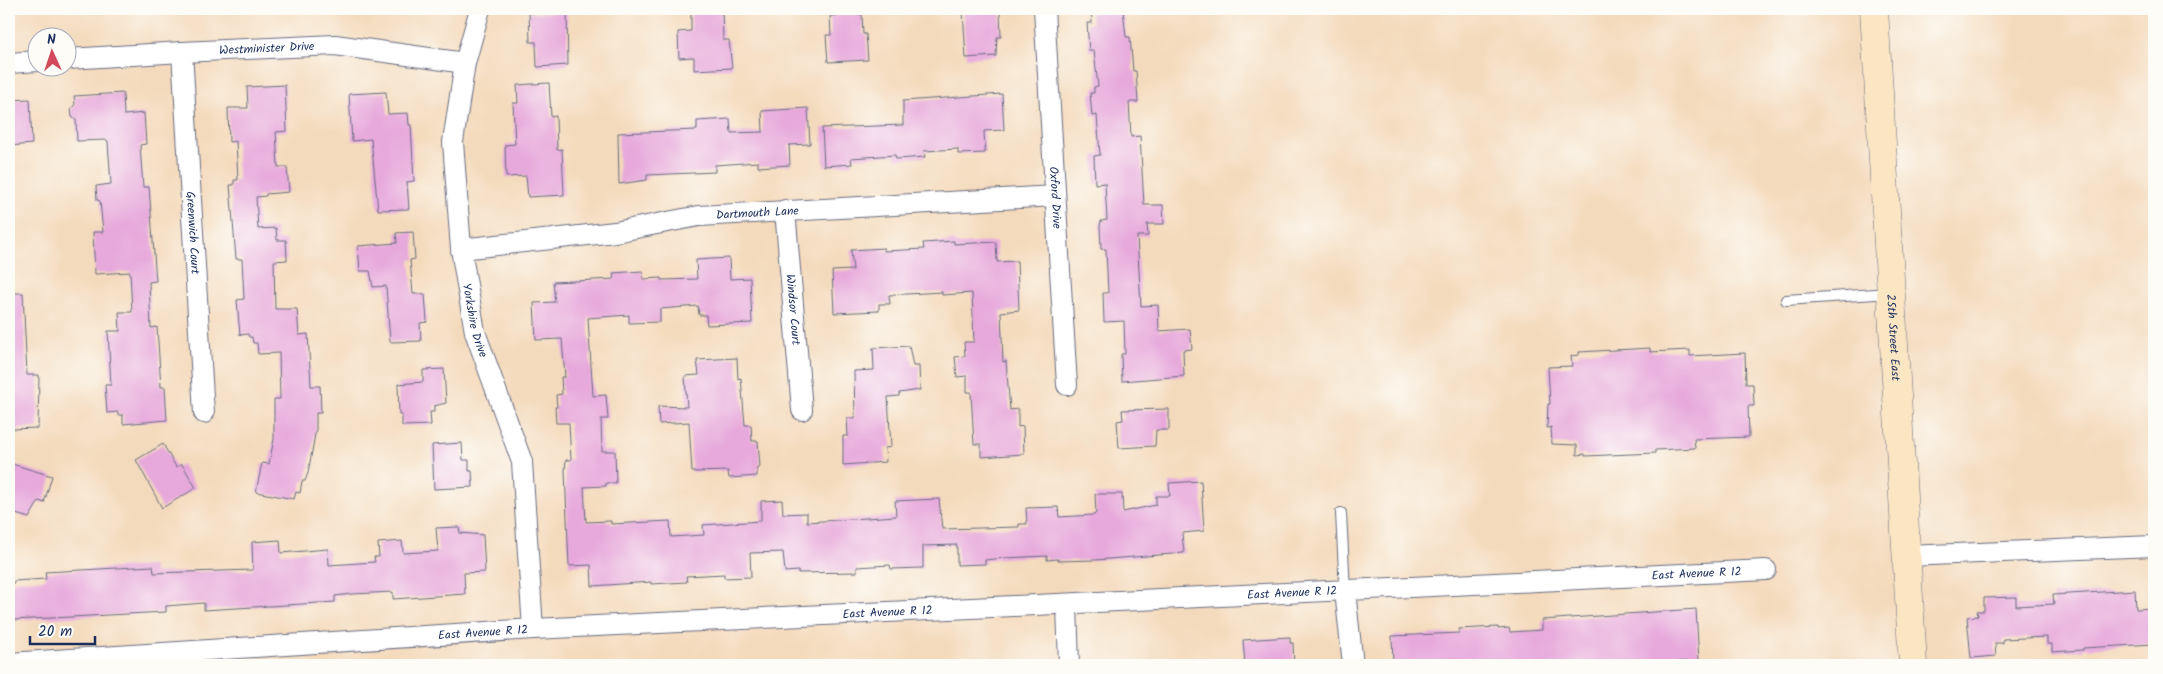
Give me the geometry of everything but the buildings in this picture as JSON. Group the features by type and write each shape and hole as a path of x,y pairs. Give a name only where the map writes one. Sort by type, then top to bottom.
{"main road":[{"name":"25th Street East","path":"1874,9 1913,665"}],"street":[{"name":"Yorkshire Drive","path":"480,9 465,63 453,142 461,249 475,332 522,462 533,629"},
{"name":"Oxford Drive","path":"1044,9 1067,385"},
{"name":"Westminister Drive","path":"78,58 335,45 465,63"},
{"name":"Greenwich Court","path":"182,52 204,413"},
{"path":"9,63 28,62"},
{"name":"Dartmouth Lane","path":"461,249 615,232 699,216 1055,196"},
{"name":"Windsor Court","path":"786,210 802,410"},
{"path":"1906,556 2154,546"},
{"name":"East Avenue R 12","path":"9,663 45,663 533,629 1067,605 1766,570"},
{"path":"1345,591 1353,665"},
{"path":"1067,605 1070,665"}],"lane":[{"path":"1786,300 1891,293"},
{"path":"1341,513 1345,591"}]}
